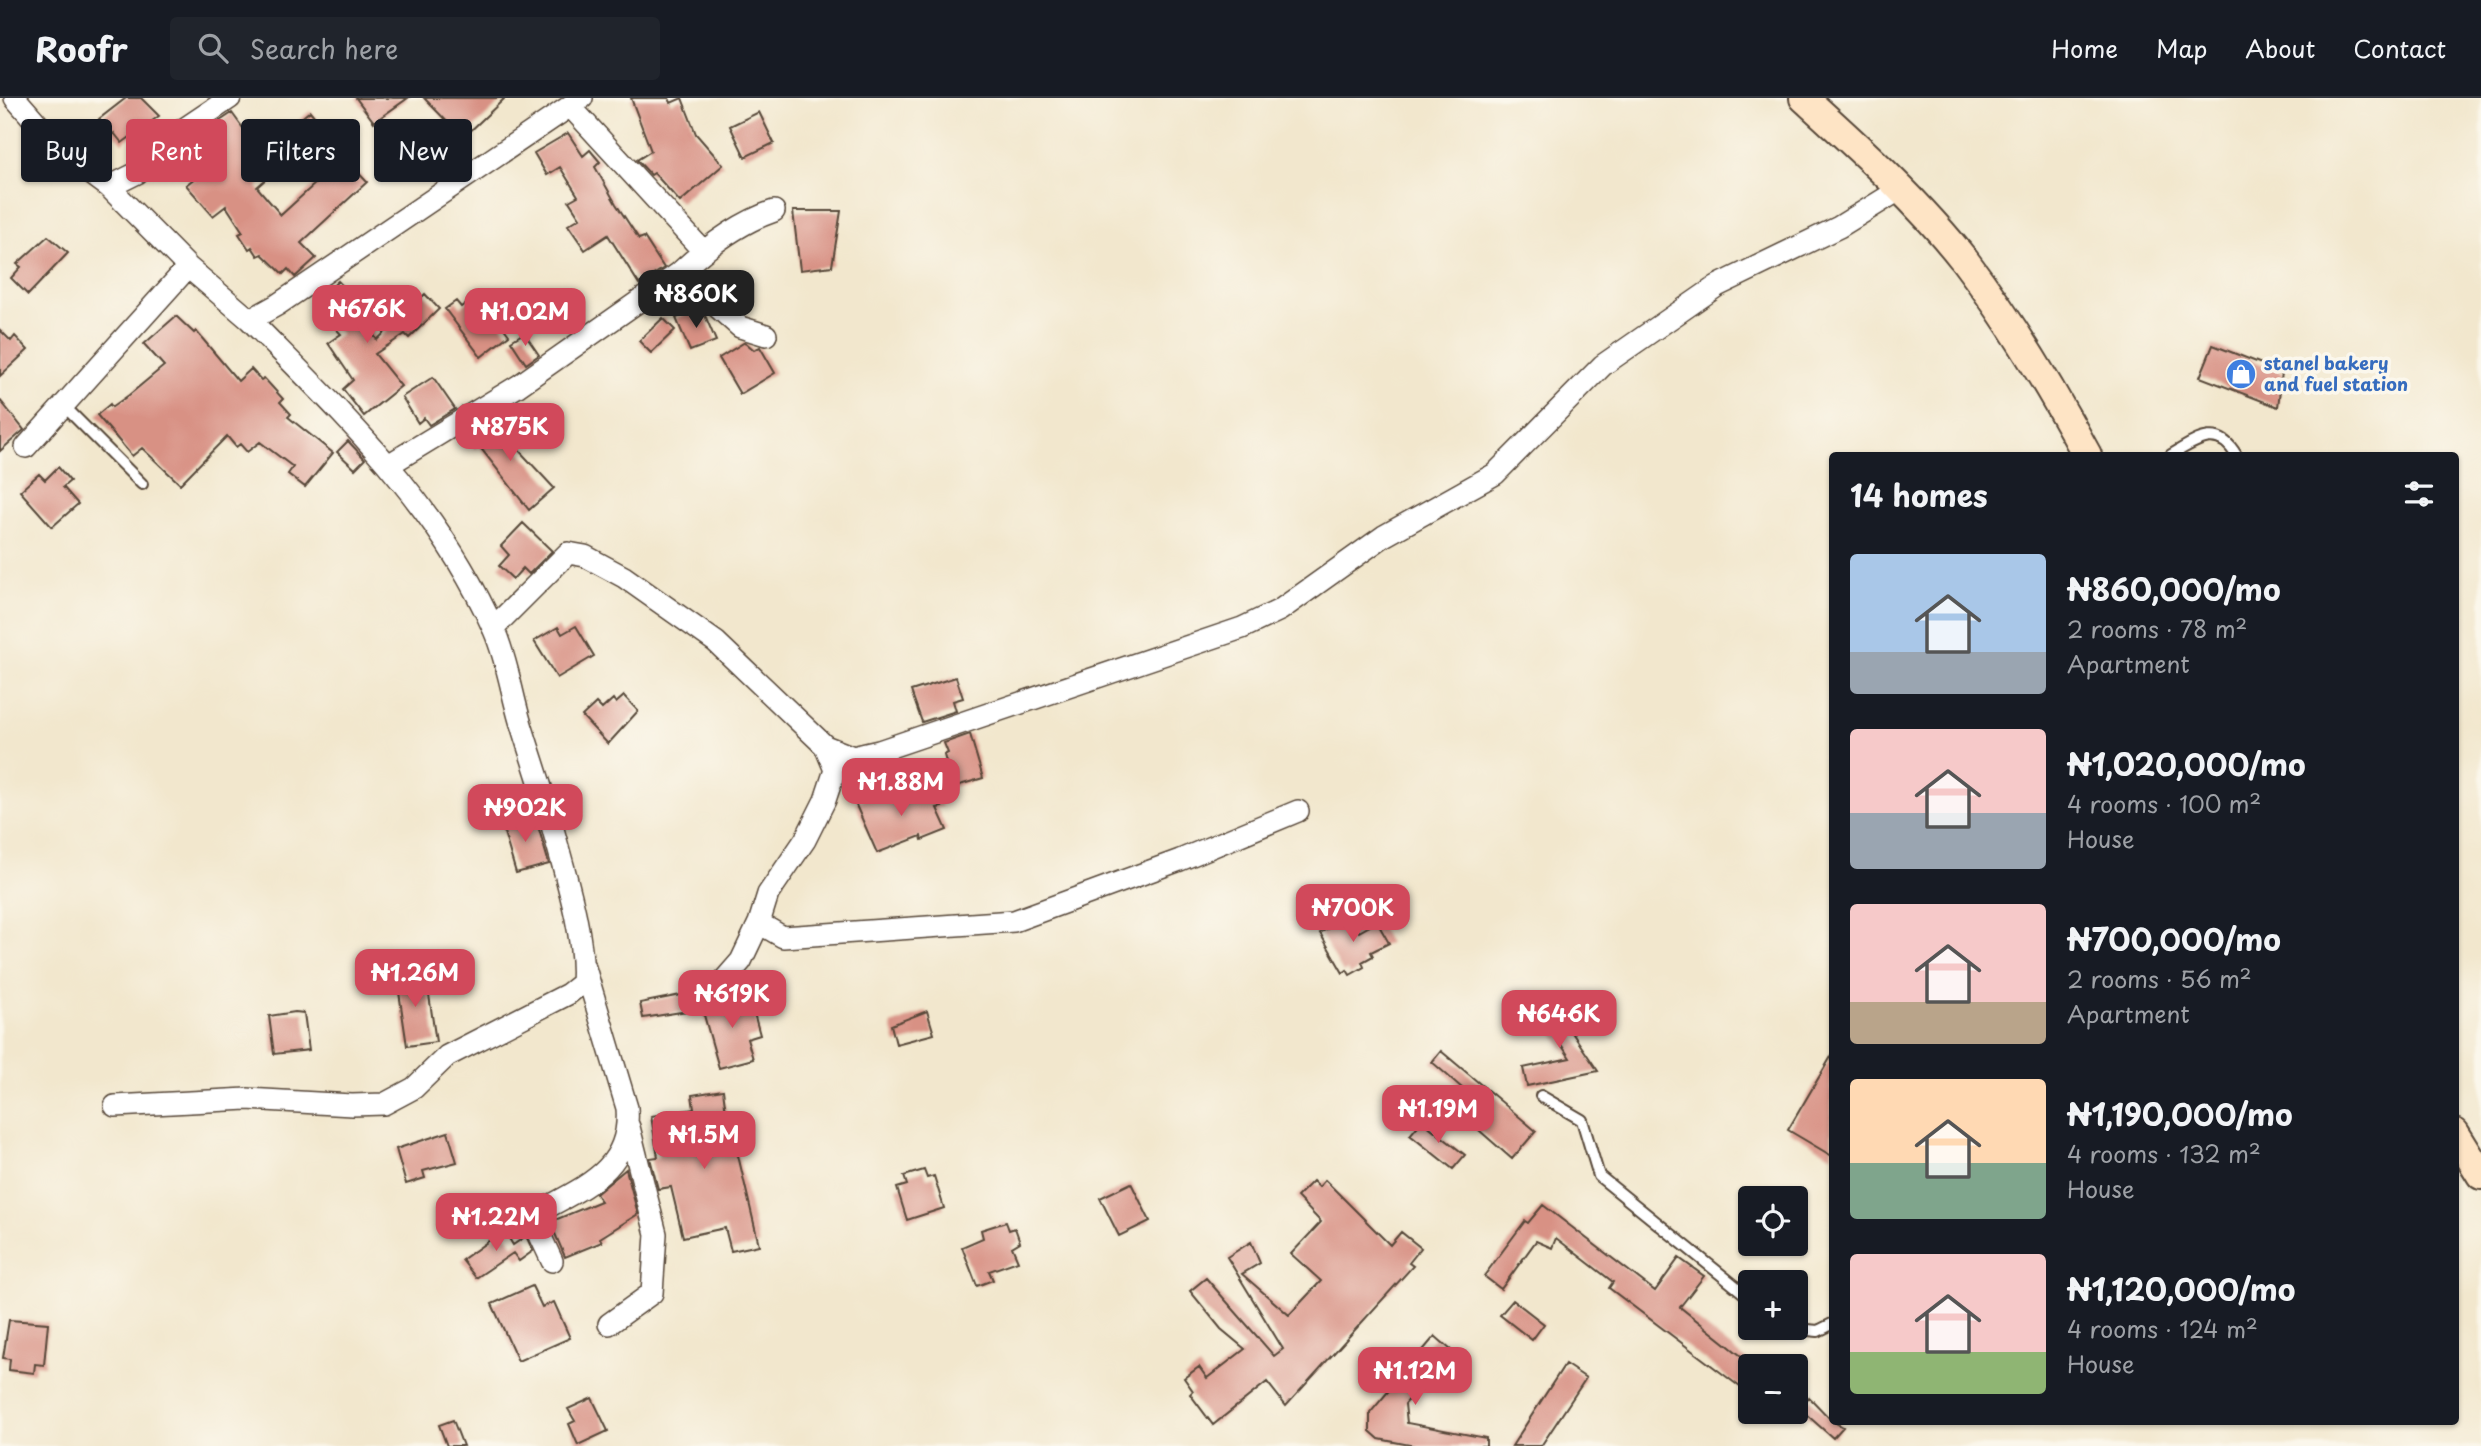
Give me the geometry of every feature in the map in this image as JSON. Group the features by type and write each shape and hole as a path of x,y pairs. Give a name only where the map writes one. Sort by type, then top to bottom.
{"main road":[{"path":"1804,98 1899,190 1963,260 2035,363 2085,452"},
{"path":"2459,1139 2481,1175"}],"street":[{"path":"15,98 62,153 109,187 188,267 250,320 390,464 460,563 493,628 507,662 520,720 561,858 584,963 627,1108 628,1125 656,1234 652,1293 609,1324"},
{"path":"109,187 137,173 181,131 230,98"},
{"path":"250,320 289,298 576,102 703,251"},
{"path":"493,628 568,553 585,556 624,577 716,642 825,746 853,757 879,751 1242,628 1280,610 1384,536 1495,474 1603,365 1705,294 1839,227 1899,190"},
{"path":"390,464 518,386 679,273 703,251 752,218 774,211"},
{"path":"26,447 188,267"},
{"path":"679,273 740,327 766,335"},
{"path":"720,985 741,961 759,923 768,894 805,840 825,800 835,770 825,746"},
{"path":"759,923 783,937 1014,921 1180,860 1298,811"},
{"path":"115,1106 247,1099 352,1105 384,1104 414,1088 447,1056 568,994 582,983 584,963"},
{"path":"552,1261 537,1229 537,1213 608,1171 622,1149 628,1125"}],"lane":[{"path":"64,406 142,484"},
{"path":"2176,452 2199,438 2216,437 2229,443 2234,452"},
{"path":"1541,1096 1582,1120 1599,1176 1738,1288"},
{"path":"1808,1330 1818,1331 1829,1326"}],"building":[{"path":"126,98 141,98 159,116 155,119 126,119 126,140 122,143 114,133 112,135 112,119 99,119"},
{"path":"356,98 408,98 378,119 374,119 374,122"},
{"path":"424,98 505,98 472,129 472,119 444,119"},
{"path":"631,98 669,98 671,103 682,98 696,134 723,165 680,202 654,173 651,175 637,160 651,151"},
{"path":"310,111 316,119 300,119"},
{"path":"759,112 774,143 745,157 730,126"},
{"path":"232,113 241,125 241,182 263,182 257,187 281,215 316,183 360,182 360,175 367,182 301,243 316,258 295,277 288,269 283,274 262,254 258,256 252,247 249,249 239,234 243,232 226,206 213,216 186,185 190,182 227,182 227,119 223,119"},
{"path":"568,133 583,156 590,150 600,162 595,167 616,204 639,239 644,237 664,268 639,284 608,235 585,250 568,225 580,218 569,201 578,196 560,167 547,175 534,153"},
{"path":"793,211 841,211 832,266 800,270"},
{"path":"48,236 68,253 28,295 11,278 21,267 17,264"},
{"path":"338,281 356,300 353,304 377,340 425,294 439,309 409,338 405,334 375,354 401,386 364,416 343,389 353,380 328,343 341,334 313,305"},
{"path":"478,294 509,335 481,357 445,309 456,301 461,307"},
{"path":"699,309 704,313 716,341 690,351 676,318"},
{"path":"176,316 194,333 196,331 238,381 251,369 261,380 264,378 283,399 280,402 291,414 288,417 333,453 305,487 288,474 293,467 260,442 247,452 240,444 236,447 227,436 180,484 142,448 132,456 97,415 110,404 112,407 129,395 164,366 144,344"},
{"path":"663,318 675,330 651,353 639,341"},
{"path":"0,330 11,341 15,336 28,350 0,376"},
{"path":"524,333 539,355 526,364 511,341"},
{"path":"745,342 754,350 760,347 775,373 740,394 719,358"},
{"name":"stanel bakery and fuel station","path":"2213,345 2282,372 2278,407 2200,377"},
{"path":"433,377 455,409 429,425 424,418 418,423 402,397"},
{"path":"0,400 24,430 0,451"},
{"path":"493,417 502,427 499,429 554,488 529,510 479,446 475,449 464,435"},
{"path":"348,441 365,459 355,469 337,452"},
{"path":"58,467 70,481 63,487 78,504 52,527 20,491 39,474 45,480"},
{"path":"523,523 552,551 529,574 523,568 513,579 499,566 509,555 501,546"},
{"path":"576,626 594,656 557,678 534,641 558,627 562,634"},
{"path":"956,677 963,698 953,701 956,711 922,722 911,691"},
{"path":"624,696 638,711 608,744 582,716 596,703 602,709 613,699 616,703"},
{"path":"970,734 983,778 953,787 944,755 948,753 944,743"},
{"path":"933,787 942,807 937,808 947,830 922,840 921,836 877,853 855,803 891,788 897,802"},
{"path":"515,817 516,821 536,819 549,864 516,873 501,822"},
{"path":"1350,916 1359,932 1377,922 1389,943 1371,952 1373,956 1362,962 1364,967 1350,975 1347,970 1343,973 1320,933"},
{"path":"420,969 424,995 429,995 436,1042 407,1046 396,972"},
{"path":"691,993 694,1010 643,1018 640,1003"},
{"path":"1546,994 1598,1071 1527,1086 1523,1068 1570,1058 1533,1002"},
{"path":"749,995 760,1035 747,1039 753,1059 719,1068 702,1008"},
{"path":"927,1011 934,1034 896,1044 891,1025"},
{"path":"304,1013 309,1050 274,1054 269,1016"},
{"path":"1441,1051 1536,1131 1512,1159 1456,1110 1469,1094 1432,1062"},
{"path":"1829,1060 1829,1154 1788,1130"},
{"path":"723,1090 729,1135 733,1134 759,1245 731,1251 725,1228 683,1237 671,1187 658,1189 650,1158 658,1157 651,1116 694,1109 692,1095"},
{"path":"1422,1121 1465,1155 1453,1169 1410,1135"},
{"path":"448,1132 457,1162 423,1171 425,1178 406,1184 396,1149"},
{"path":"626,1169 638,1214 600,1238 602,1242 565,1257 550,1222 601,1201 596,1194"},
{"path":"924,1170 927,1178 934,1176 944,1208 907,1220 897,1188 907,1185 904,1176"},
{"path":"1325,1180 1390,1245 1401,1232 1421,1248 1409,1263 1413,1266 1286,1406 1267,1382 1213,1425 1190,1394 1193,1391 1184,1378 1199,1367 1207,1378 1245,1349 1221,1329 1190,1291 1206,1278 1274,1356 1283,1349 1227,1257 1251,1242 1260,1263 1242,1274 1289,1315 1321,1281 1291,1254 1321,1222 1297,1197 1313,1181 1319,1187"},
{"path":"1131,1183 1150,1221 1119,1236 1100,1198"},
{"path":"1543,1205 1655,1291 1679,1258 1704,1276 1680,1307 1739,1354 1738,1385 1609,1288 1613,1282 1556,1238 1552,1248 1536,1241 1501,1289 1484,1276 1525,1221 1528,1223"},
{"path":"1006,1222 1009,1230 1015,1228 1020,1242 1012,1247 1018,1261 989,1271 993,1280 977,1286 962,1247 983,1238 981,1230"},
{"path":"504,1230 513,1245 526,1236 533,1251 519,1261 513,1253 476,1278 462,1260"},
{"path":"532,1286 542,1307 554,1302 570,1338 518,1361 492,1304"},
{"path":"1513,1300 1544,1324 1532,1340 1500,1315"},
{"path":"9,1320 48,1323 44,1365 35,1364 34,1373 9,1370 10,1359 3,1358"},
{"path":"1435,1336 1451,1350 1405,1404 1407,1423 1486,1438 1486,1446 1415,1446 1379,1439 1370,1431 1370,1413"},
{"path":"1565,1364 1586,1378 1541,1446 1512,1446"},
{"path":"1809,1397 1829,1418 1829,1425 1843,1427 1833,1438 1808,1416"},
{"path":"592,1398 608,1431 578,1445 569,1424 575,1421 568,1409"},
{"path":"453,1420 463,1446 447,1446 439,1425"}],"place":[{"name":"stanel bakery and fuel station","path":"2241,374"}]}
